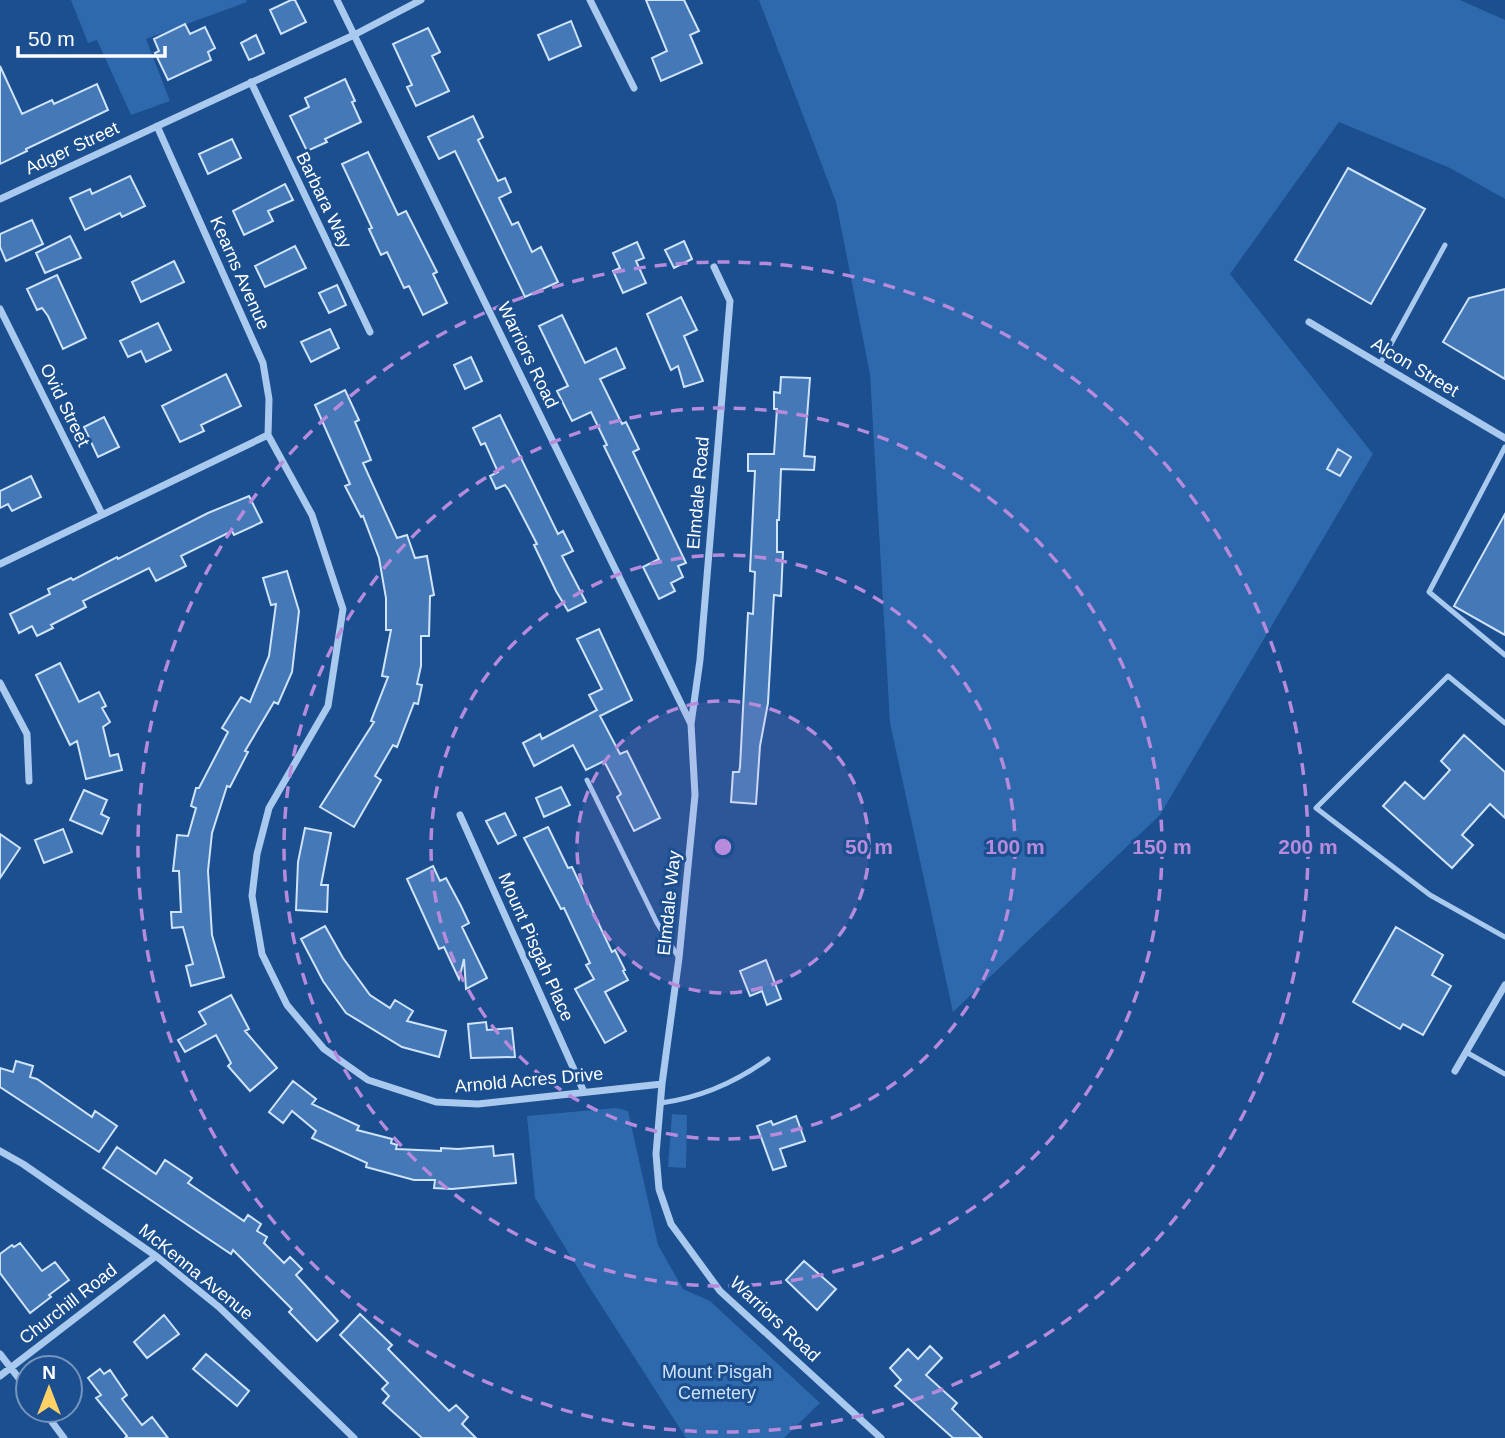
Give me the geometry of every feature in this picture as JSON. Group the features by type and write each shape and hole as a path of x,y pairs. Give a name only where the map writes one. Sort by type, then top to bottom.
{"street":[{"name":"Warriors Road","path":"337,0 691,724"},
{"path":"157,126 354,35 421,0"},
{"path":"590,0 634,88"},
{"name":"Barbara Way","path":"251,82 370,332"},
{"name":"Adger Street","path":"0,199 157,126"},
{"name":"Kearns Avenue","path":"157,126 264,363 269,399 268,435"},
{"name":"Elmdale Road","path":"691,724 700,660 730,301 713,267"},
{"name":"Ovid Street","path":"0,309 102,514"},
{"name":"Alcon Street","path":"1309,321 1505,438"},
{"path":"0,564 268,435"},
{"name":"Arnold Acres Drive","path":"268,435 312,515 343,609 328,706 269,808 257,854 252,896 262,954 287,1005 324,1049 368,1080 436,1102 478,1104 662,1084"},
{"path":"0,683 27,734 29,781"},
{"name":"Elmdale Way","path":"662,1084 679,958 695,794 691,724"},
{"name":"Mount Pisgah Place","path":"460,815 583,1092"},
{"path":"1455,1071 1505,985"},
{"name":"Warriors Road","path":"662,1084 656,1154 659,1189 671,1224 720,1291 881,1438"},
{"name":"McKenna Avenue","path":"0,1151 156,1256 219,1307 354,1438"},
{"name":"Churchill Road","path":"0,1376 156,1256"},
{"path":"0,1354 14,1372"}],"lane":[{"path":"1380,364 1446,245"},
{"path":"1505,446 1429,592 1505,655"},
{"path":"1505,723 1448,676 1316,808 1430,895 1505,937"},
{"path":"587,780 657,923 679,958"},
{"path":"1466,1052 1505,1074"},
{"path":"661,1103 686,1099 748,1074 768,1059"}],"green space":[{"path":"71,0 247,2 146,39 170,101 131,115 97,40 88,43"},
{"path":"759,0 1460,0 1505,20 1505,199 1450,168 1339,122 1230,274 1373,454 1160,815 953,1012 890,723 870,374 836,202"},
{"name":"Mount Pisgah Cemetery","path":"616,1108 628,1111 658,1245 683,1289 710,1301 820,1403 784,1438 686,1438 535,1198 527,1116"},
{"path":"672,1114 687,1115 686,1168 668,1167"}],"building":[{"path":"295,0 306,22 281,34 270,10"},
{"path":"646,0 684,0 699,31 690,35 702,63 661,81 652,58 667,51"},
{"path":"571,21 581,46 549,60 538,35"},
{"path":"185,24 190,34 205,27 215,48 208,52 211,60 168,80 155,53 159,51 154,39"},
{"path":"428,28 440,52 432,56 449,91 416,106 407,87 412,85 393,44"},
{"path":"256,35 264,53 249,60 241,43"},
{"path":"0,66 22,114 52,100 54,104 97,84 108,110 0,164"},
{"path":"345,79 361,122 307,151 290,116 309,107 305,98"},
{"path":"473,116 483,137 478,140 498,181 505,178 511,192 499,198 512,225 518,222 532,252 541,247 558,282 525,297 455,151 439,159 428,137"},
{"path":"232,139 241,158 208,174 199,154"},
{"path":"368,152 398,215 406,211 437,272 433,274 447,303 423,315 409,286 404,288 387,252 381,255 369,229 372,228 342,164"},
{"path":"1348,168 1425,209 1371,304 1295,260"},
{"path":"130,176 145,206 122,217 120,213 85,230 70,198 90,189 92,194"},
{"path":"285,184 293,200 268,211 273,221 244,235 233,211"},
{"path":"32,220 43,244 6,261 0,247 0,234"},
{"path":"70,236 81,258 45,273 36,253"},
{"path":"684,241 692,259 674,268 665,250"},
{"path":"637,242 644,258 636,261 646,283 623,293 613,271 620,268 613,253"},
{"path":"295,246 306,268 265,287 255,266"},
{"path":"174,261 184,282 141,302 132,282"},
{"path":"57,275 86,338 63,349 48,316 42,308 37,310 27,289"},
{"path":"337,285 346,305 329,313 319,293"},
{"path":"1505,289 1505,379 1443,342 1469,298"},
{"path":"681,297 697,330 684,336 703,381 684,387 678,366 671,370 647,314"},
{"path":"562,315 585,363 616,348 625,368 600,379 622,424 626,422 639,449 633,452 686,563 678,566 683,577 671,583 675,591 659,599 643,567 659,559 604,446 607,445 591,412 572,421 557,391 568,386 539,326"},
{"path":"158,323 171,350 146,362 141,351 128,357 120,341"},
{"path":"330,329 339,348 311,362 301,342"},
{"path":"471,357 482,381 465,389 454,365"},
{"path":"226,374 241,406 201,425 204,431 180,442 162,406"},
{"path":"781,377 810,378 804,456 815,457 814,470 781,469 777,552 783,552 781,596 774,595 768,703 760,746 756,804 731,802 733,772 739,772 740,767 748,613 753,614 755,572 750,571 755,471 748,471 748,454 774,454 777,409 774,409 774,392 780,393"},
{"path":"345,390 359,420 355,422 371,460 363,463 397,538 407,535 415,558 427,556 434,595 430,596 429,636 421,636 421,666 417,684 422,685 418,704 414,703 397,747 393,745 375,776 381,780 354,827 320,807 374,722 371,721 388,677 382,676 391,630 386,630 386,598 379,558 363,516 361,517 345,486 350,484 315,405"},
{"path":"500,415 558,534 563,531 573,551 562,556 586,602 568,611 509,490 505,485 496,489 490,476 498,472 485,443 481,445 473,428"},
{"path":"104,417 119,447 98,457 84,427"},
{"path":"1338,449 1351,457 1340,476 1327,469"},
{"path":"31,476 41,497 12,511 8,504 0,508 0,491"},
{"path":"249,496 262,522 234,535 232,531 181,556 186,566 156,581 149,568 83,601 86,607 51,625 53,628 37,636 32,626 19,633 10,614 50,594 48,589 71,578 73,580 208,513"},
{"path":"1505,514 1505,635 1454,606"},
{"path":"287,571 299,611 292,672 278,704 274,702 245,751 248,752 230,787 227,786 212,833 208,871 212,935 224,977 191,986 186,966 193,964 183,927 172,928 171,912 181,912 179,871 173,871 177,835 188,836 196,808 191,806 196,788 199,788 228,732 222,728 241,697 250,702 269,656 276,604 271,605 263,578"},
{"path":"599,629 632,700 600,716 620,754 627,751 660,818 634,831 617,797 621,794 604,761 586,770 573,745 534,766 523,743 540,734 542,739 597,710 589,695 602,689 577,639"},
{"path":"60,663 79,702 99,692 106,706 102,708 110,722 103,727 110,756 118,754 122,770 86,779 77,741 70,745 36,675"},
{"path":"1464,735 1505,772 1505,818 1490,804 1462,835 1473,845 1452,868 1383,806 1405,782 1424,799 1450,770 1441,761"},
{"path":"561,787 570,805 544,817 536,798"},
{"path":"84,790 107,800 101,814 109,818 102,834 70,820"},
{"path":"505,813 516,835 498,844 486,821"},
{"path":"548,827 568,868 572,867 628,980 605,992 626,1031 605,1043 575,989 594,979 586,965 590,963 564,908 561,909 524,838"},
{"path":"305,828 331,833 321,885 328,885 327,912 296,910 298,862"},
{"path":"63,829 72,852 44,863 35,840"},
{"path":"0,834 20,848 0,878"},
{"path":"433,866 440,881 446,878 461,906 469,923 462,927 487,978 466,989 464,959 459,979 444,947 439,949 407,879"},
{"path":"325,926 343,958 370,995 390,1008 395,1000 413,1011 407,1021 446,1031 439,1057 402,1047 346,1013 323,981 301,939"},
{"path":"1396,927 1443,955 1432,975 1451,986 1423,1035 1403,1024 1400,1029 1353,1002"},
{"path":"766,960 781,999 767,1005 762,991 750,996 740,971"},
{"path":"231,995 249,1029 245,1031 277,1068 250,1091 228,1066 231,1063 216,1035 185,1052 178,1040 206,1024 199,1012"},
{"path":"486,1022 487,1030 512,1028 515,1057 471,1058 468,1024"},
{"path":"16,1061 33,1066 30,1077 37,1079 92,1117 95,1111 117,1126 99,1152 0,1087 0,1068 13,1072"},
{"path":"293,1081 316,1099 312,1104 359,1126 357,1130 392,1139 391,1143 397,1145 396,1149 441,1151 441,1148 493,1146 494,1156 513,1154 516,1183 434,1188 435,1180 414,1180 366,1167 367,1163 312,1138 316,1131 292,1111 283,1123 269,1112"},
{"path":"796,1116 805,1141 780,1149 786,1166 773,1170 757,1126 771,1121 773,1125"},
{"path":"117,1147 156,1174 165,1160 192,1178 188,1183 244,1221 248,1215 261,1224 257,1231 267,1237 264,1243 284,1263 290,1257 302,1269 296,1275 338,1321 317,1341 289,1312 292,1309 233,1250 231,1254 103,1168"},
{"path":"20,1243 42,1271 55,1262 69,1280 30,1313 0,1273 0,1254 12,1245 14,1247"},
{"path":"804,1261 836,1289 817,1310 786,1280"},
{"path":"360,1314 392,1345 388,1349 449,1411 456,1405 468,1417 462,1424 476,1438 422,1438 383,1403 389,1396 382,1389 388,1383 340,1335"},
{"path":"164,1315 179,1334 147,1358 134,1342"},
{"path":"930,1346 942,1358 926,1375 957,1403 952,1409 982,1438 953,1438 895,1386 901,1380 890,1368 908,1349 918,1359"},
{"path":"206,1354 249,1391 237,1406 193,1369"},
{"path":"100,1369 104,1374 110,1370 127,1395 122,1399 142,1425 152,1417 168,1438 125,1438 127,1436 96,1398 101,1395 88,1378"}]}
